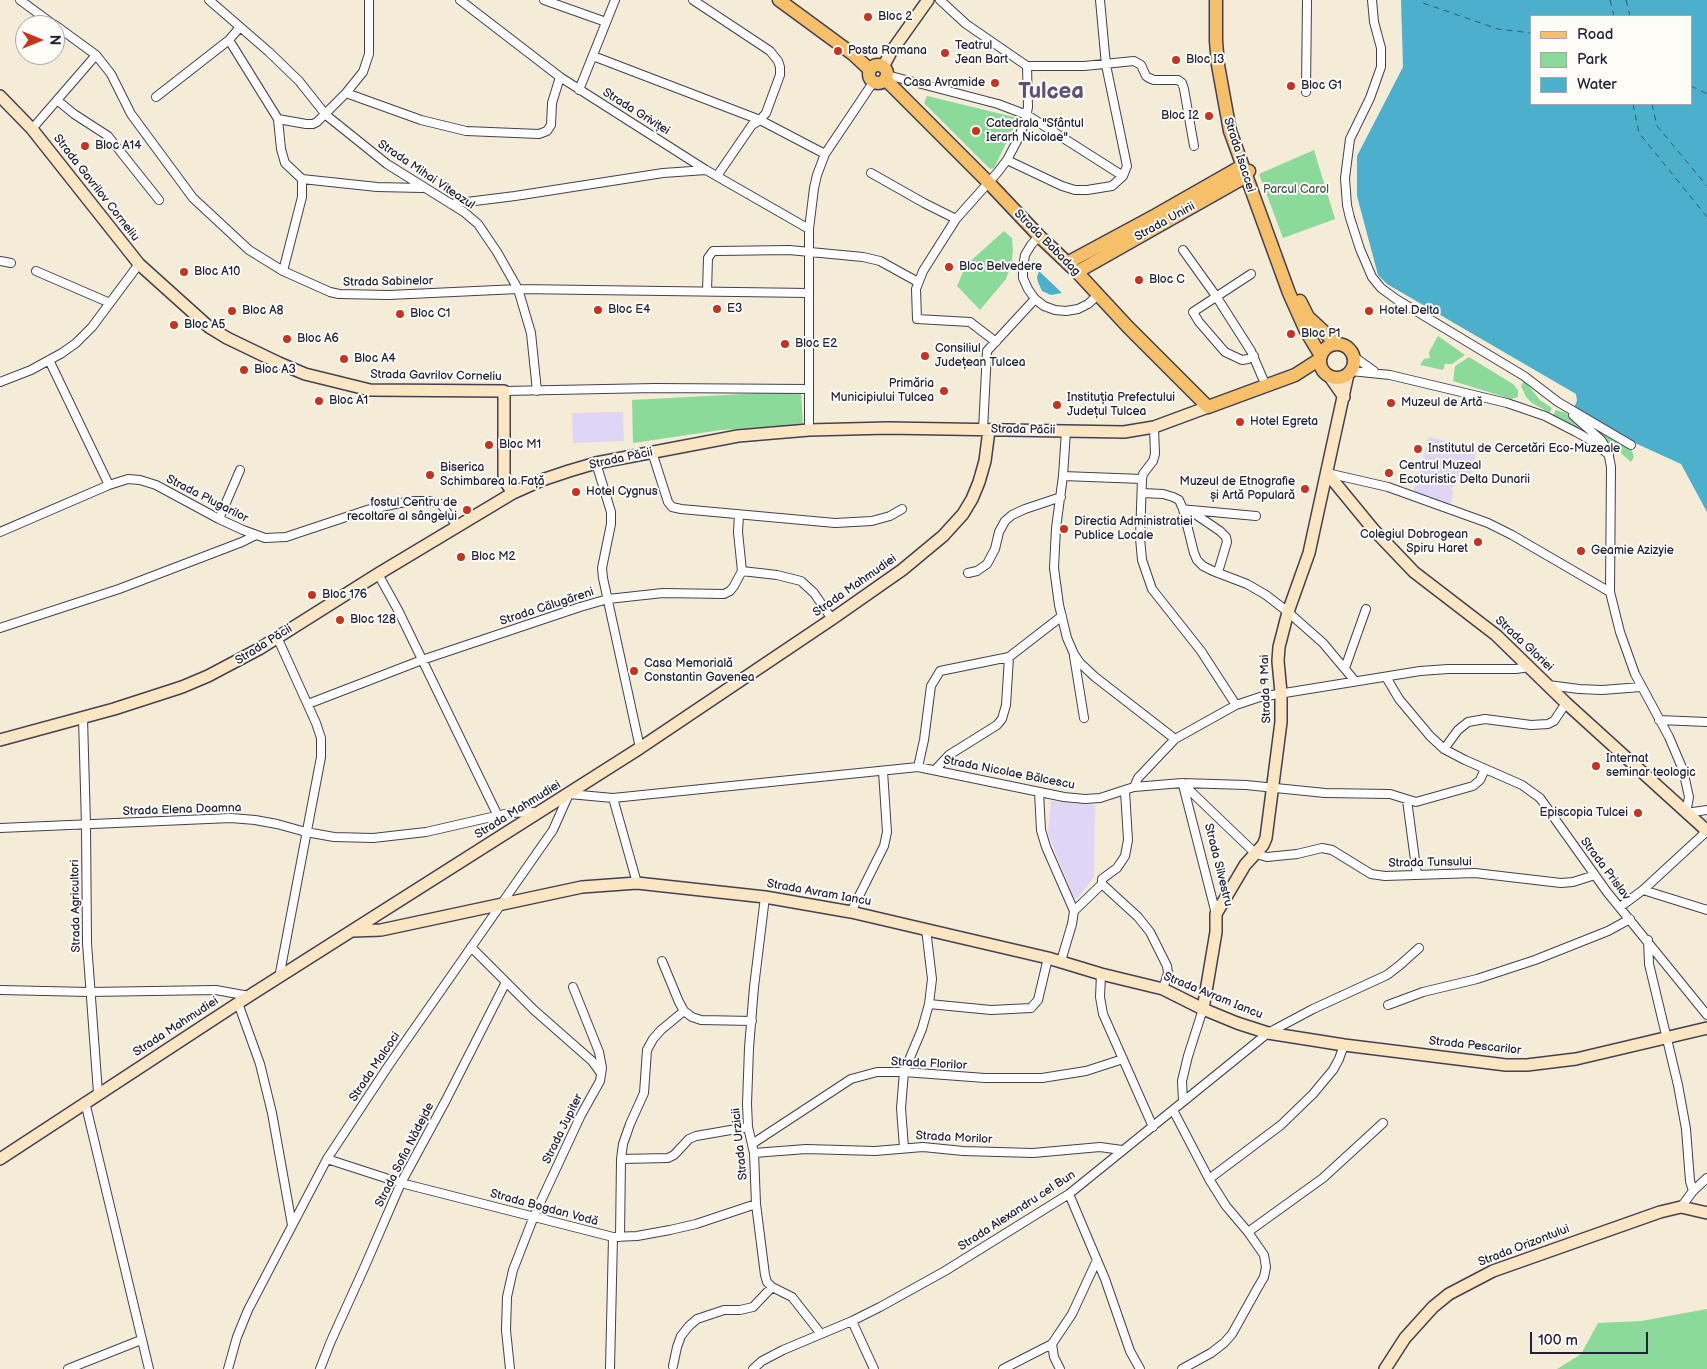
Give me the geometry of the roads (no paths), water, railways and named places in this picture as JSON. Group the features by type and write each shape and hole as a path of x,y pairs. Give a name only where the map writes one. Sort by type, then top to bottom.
{"main road":[{"name":"Strada Babadag","path":"779,0 879,73"},
{"name":"Strada Babadag","path":"791,0 879,73 1208,407"},
{"name":"Strada Isaccei","path":"1216,0 1216,41 1221,84 1230,131 1247,169 1297,313 1320,357"},
{"name":"Strada Isaccei","path":"1224,0 1224,40 1229,83 1247,169 1257,186 1300,302 1308,316 1336,344"},
{"name":"Strada Unirii","path":"1066,263 1247,169"},
{"name":"Strada Unirii","path":"1077,272 1247,169"},
{"path":"1336,344 1345,346 1353,356 1354,365 1342,377 1327,375 1320,364 1320,357 1325,348 1336,344"},
{"name":"Strada Păcii","path":"1208,407 1296,375 1320,357"},
{"name":"Strada Păcii","path":"1296,375 1327,375"}],"street":[{"name":"Strada Sabinelor","path":"20,0 41,15"},
{"name":"Strada Mihai Viteazul","path":"209,0 269,52 298,81 326,115 387,164 422,188 464,212 478,224 518,289 531,333 537,391"},
{"path":"278,119 313,124 326,115 363,72 369,54 369,0"},
{"name":"Strada Griviței","path":"460,0 579,90 706,170 809,229"},
{"path":"544,0 606,22"},
{"path":"579,90 614,0"},
{"path":"693,0 770,51 778,61 780,75 766,113 752,125 717,176"},
{"path":"940,0 966,24 1027,66 1106,65 1134,61 1141,66 1149,78 1154,80 1178,80 1182,83 1194,146"},
{"path":"1007,160 1062,186 1075,190 1112,186 1123,176 1127,166 1106,65 1100,0"},
{"path":"1306,92 1307,0"},
{"path":"1372,0 1374,22 1381,48 1381,67 1370,98 1350,139 1345,178 1347,205 1366,264 1372,277 1386,292 1524,376 1558,402 1606,446 1611,467 1610,592 1620,632 1641,687 1669,737 1683,770 1689,797 1686,813 1707,810"},
{"path":"809,430 809,229 817,175 825,154 924,1"},
{"path":"156,97 229,40 240,27"},
{"name":"Strada Sabinelor","path":"65,32 96,55 111,74 131,114 193,198 249,250 282,271 339,294 389,295 518,289 809,293"},
{"path":"229,40 278,119 281,149 285,163 302,179 377,187 422,188"},
{"path":"32,128 96,55"},
{"path":"593,56 760,120 825,154"},
{"path":"996,342 970,322 917,319 916,300 918,282 956,219 1007,160 1017,141 1027,115 1027,66"},
{"path":"879,73 998,104 1027,115 1123,176"},
{"path":"346,93 421,120 466,131 539,134 547,132 551,125 552,103 560,77"},
{"name":"Strada Gavrilov Corneliu","path":"0,96 32,128 139,264 209,327 227,338 306,374 346,385 376,390 808,389"},
{"path":"57,100 74,114 108,136 159,200"},
{"path":"451,204 663,174 706,170"},
{"path":"871,173 956,219"},
{"path":"282,271 302,197 302,179"},
{"path":"1039,236 1025,255 1023,267 1028,290 1035,299 1049,308 1066,311 1078,309 1088,304 1098,295"},
{"path":"707,291 708,258 712,251 789,250 870,258 880,261 918,282"},
{"path":"1183,250 1216,296 1254,356 1266,386"},
{"path":"0,262 12,263"},
{"path":"0,382 31,370 76,343 92,327 139,264"},
{"path":"36,271 110,303"},
{"path":"1251,274 1193,312 1199,322 1225,352 1242,360 1248,360 1254,356"},
{"path":"986,430 987,351 1035,299"},
{"path":"1353,356 1375,372"},
{"path":"49,360 108,485"},
{"path":"1349,372 1375,372 1410,379 1514,405 1545,416 1576,432 1592,441 1609,455"},
{"name":"Strada 9 Mai","path":"1216,914 1245,865 1263,845 1266,838 1281,722 1281,693 1278,672 1279,647 1288,612 1309,553 1349,372"},
{"path":"1327,375 1344,397"},
{"path":"504,391 504,475 513,493"},
{"path":"1558,402 1631,445"},
{"name":"Strada Păcii","path":"0,740 83,718 182,687 208,676 277,637 513,493 542,480 596,463 738,436 809,430 888,428 1124,432 1154,427 1208,407"},
{"path":"1154,427 1155,454 1142,479 1140,550 1152,589 1202,651 1236,705"},
{"name":"Strada Mahmudiei","path":"0,1159 238,1003 353,932 640,748 832,619 929,549 964,514 972,499 985,461 986,430"},
{"path":"1066,431 1054,568 1062,616 1074,654 1084,718"},
{"path":"652,452 664,492 672,507 835,523 872,522 890,516 902,509"},
{"path":"596,463 611,512 611,524 602,568 640,748"},
{"path":"219,519 240,470"},
{"path":"1327,473 1388,487 1488,523 1610,592"},
{"name":"Strada Gloriei","path":"1327,473 1368,523 1414,572 1496,635 1566,703 1707,831"},
{"path":"1063,476 1142,479"},
{"name":"Strada Plugarilor","path":"0,532 108,485 128,479 140,480 156,485 219,519 256,535 272,538 286,537 367,510 415,501 429,501 441,504 457,526"},
{"path":"1142,493 1173,496 1186,510 1220,531 1226,537 1227,542 1218,572"},
{"path":"968,573 977,571 988,564 995,549 999,532 1012,515 1025,508 1060,498"},
{"path":"1186,510 1256,516"},
{"path":"1186,510 1194,554 1197,560 1203,566 1247,584 1266,595 1323,643 1355,681"},
{"path":"739,515 738,532 742,571 777,575 801,581 814,593 832,619"},
{"path":"0,628 119,589 256,535"},
{"name":"Strada Călugăreni","path":"308,704 422,660 608,599 663,593 724,594 734,586 742,571"},
{"path":"378,574 498,816"},
{"path":"1345,668 1366,609"},
{"path":"918,767 932,686 940,672 1009,657 1062,616"},
{"path":"277,637 308,704 321,738 319,775 306,832 279,978"},
{"path":"1074,654 1080,663 1095,677 1175,739"},
{"path":"935,770 949,755 997,725 1002,718 1006,705 1009,657"},
{"path":"1486,769 1480,780 1473,786 1422,801 1407,800 1390,794 1325,794 1210,783 1134,787 1138,778 1175,739 1236,705 1260,697 1386,676 1448,669 1516,669 1529,667"},
{"name":"Strada Prislav","path":"1386,676 1399,699 1430,736 1444,749 1522,785 1540,798 1594,875 1707,1015"},
{"path":"1547,685 1587,689 1641,687"},
{"path":"1444,749 1458,730 1468,722 1485,719 1531,725 1548,724 1554,721 1566,703"},
{"name":"Strada Agricultori","path":"83,718 87,943 98,1093"},
{"path":"1659,720 1707,722"},
{"name":"Strada Nicolae Bălcescu","path":"569,794 613,798 918,767 1084,800 1109,796 1134,787"},
{"path":"851,912 884,846 887,832 884,771"},
{"path":"1182,784 1256,854"},
{"name":"Strada Silvestru","path":"1182,784 1216,914 1216,932 1202,1009 1182,1081 1183,1101"},
{"path":"1061,961 1074,911 1102,884 1102,880 1121,863 1127,850 1125,791"},
{"path":"1039,792 1041,830 1046,847 1074,911"},
{"name":"Strada Malcoci","path":"228,1369 248,1310 327,1159 389,1064 553,830 569,794"},
{"path":"613,798 637,883"},
{"path":"1407,800 1417,875"},
{"name":"Strada Elena Doamna","path":"0,828 231,818 270,822 306,832 334,837 374,838 426,832 509,813 539,812"},
{"path":"1620,907 1643,890 1707,831"},
{"name":"Strada Tunsului","path":"1256,854 1276,857 1322,848 1332,850 1371,874 1385,876 1475,873 1561,884 1594,875"},
{"name":"Strada Avram Iancu","path":"353,932 381,930 582,886 637,883 765,897 851,912 926,929 1061,961 1101,974 1163,989 1202,1009 1237,1023 1268,1032"},
{"path":"1102,884 1138,917 1150,932 1167,966 1168,973 1163,989"},
{"path":"1643,890 1707,910"},
{"name":"Strada Urzicii","path":"765,897 749,1048 748,1128 754,1153 756,1204 765,1275 767,1282 772,1287"},
{"path":"1388,1004 1535,960 1608,931 1630,919"},
{"path":"904,1148 901,1108 904,1072 922,1028 929,1004 932,979 926,929"},
{"path":"1648,940 1649,964 1686,1128 1692,1191"},
{"path":"471,947 534,1010 592,1061 601,1074"},
{"name":"Strada Alexandru cel Bun","path":"753,1369 778,1352 852,1321 880,1307 945,1271 1069,1194 1122,1150 1154,1127 1268,1032 1387,975 1419,948"},
{"path":"929,1004 991,1010 1031,1008 1038,1000 1048,958"},
{"path":"662,960 684,1011 692,1017 701,1020 752,1021"},
{"path":"1101,974 1100,997 1103,1014 1154,1127"},
{"name":"Strada Sofia Nădejde","path":"320,1369 401,1183 506,982"},
{"path":"573,986 599,1052 602,1068 601,1074"},
{"path":"0,990 90,992 216,990 249,996"},
{"path":"238,1003 260,1064 272,1113 292,1225"},
{"path":"610,1369 616,1237 623,1144 644,1093 647,1050 653,1039 684,1011"},
{"name":"Strada Pescarilor","path":"1268,1032 1344,1045 1506,1065 1527,1065 1576,1059 1707,1028"},
{"path":"1209,1179 1281,1125 1313,1094 1339,1059 1344,1045"},
{"name":"Strada Florilor","path":"752,1144 851,1079 878,1072 985,1078 1042,1078 1086,1071 1123,1060"},
{"name":"Strada Jupiter","path":"510,1369 506,1330 507,1297 513,1270 534,1216 582,1115 597,1088 601,1074"},
{"path":"86,1102 148,1369"},
{"path":"1173,1110 1209,1179 1226,1206 1264,1255 1266,1267 1264,1277 1239,1322 1224,1343 1211,1353 1182,1369"},
{"path":"1248,1232 1323,1178 1383,1123"},
{"path":"621,1158 668,1158 674,1156 689,1140 696,1136 748,1128"},
{"name":"Strada Morilor","path":"754,1153 794,1149 859,1152 923,1146 963,1151 1033,1153 1100,1147 1122,1150"},
{"name":"Strada Bogdan Vodă","path":"327,1159 401,1183 616,1237 637,1236 696,1224 756,1204"},
{"path":"1681,1207 1692,1191 1707,1178"},
{"path":"1069,1194 1097,1260 1130,1351 1140,1369"},
{"name":"Strada Orizontului","path":"1385,1369 1405,1338 1433,1307 1449,1294 1493,1271 1660,1212 1681,1207 1707,1213"},
{"path":"1003,1369 1052,1344 1072,1314 1097,1260"},
{"path":"673,1366 681,1336 697,1319 724,1310 740,1310 753,1307 772,1287 792,1297 820,1334"},
{"path":"852,1321 874,1369"},
{"path":"68,1369 141,1340"},
{"path":"1052,1344 1054,1357 1060,1369"}],"water":[{"path":"1401,0 1707,0 1707,512 1681,464 1635,443 1574,407 1577,401 1576,394 1387,284 1378,275 1357,196 1357,156 1403,67"},
{"path":"1039,271 1062,293 1051,295 1042,291 1037,277"}],"place":[{"name":"Bloc 2","path":"868,17"},
{"name":"Posta Romana","path":"838,51"},
{"name":"Teatrul Jean Bart","path":"945,53"},
{"name":"Bloc I3","path":"1176,60"},
{"name":"Casa Avramide","path":"995,83"},
{"name":"Bloc G1","path":"1291,86"},
{"name":"Bloc I2","path":"1209,116"},
{"name":"Catedrala \"Sfântul Ierarh Nicolae\"","path":"976,131"},
{"name":"Bloc A14","path":"85,146"},
{"name":"Bloc Belvedere","path":"949,267"},
{"name":"Bloc A10","path":"184,272"},
{"name":"Bloc C","path":"1139,280"},
{"name":"E3","path":"717,309"},
{"name":"Bloc E4","path":"598,310"},
{"name":"Bloc A8","path":"232,311"},
{"name":"Hotel Delta","path":"1369,311"},
{"name":"Bloc C1","path":"400,314"},
{"name":"Bloc A5","path":"174,325"},
{"name":"Bloc P1","path":"1291,334"},
{"name":"Bloc A6","path":"287,339"},
{"name":"Bloc E2","path":"785,344"},
{"name":"Consiliul Județean Tulcea","path":"925,356"},
{"name":"Bloc A4","path":"344,359"},
{"name":"Bloc A3","path":"244,370"},
{"name":"Primăria Municipiului Tulcea","path":"944,391"},
{"name":"Bloc A1","path":"319,401"},
{"name":"Muzeul de Artă","path":"1391,403"},
{"name":"Instituția Prefectului Județul Tulcea","path":"1057,405"},
{"name":"Hotel Egreta","path":"1240,422"},
{"name":"Bloc M1","path":"489,445"},
{"name":"Institutul de Cercetări Eco-Muzeale","path":"1418,449"},
{"name":"Centrul Muzeal Ecoturistic Delta Dunarii","path":"1389,473"},
{"name":"Biserica Schimbarea la Față","path":"430,475"},
{"name":"Muzeul de Etnografie și Artă Populară","path":"1305,489"},
{"name":"Hotel Cygnus","path":"576,492"},
{"name":"fostul Centru de recoltare al sângelui","path":"467,510"},
{"name":"Directia Administratiei Publice Locale","path":"1064,529"},
{"name":"Colegiul Dobrogean Spiru Haret","path":"1478,542"},
{"name":"Geamie Azizyie","path":"1581,551"},
{"name":"Bloc M2","path":"461,557"},
{"name":"Bloc 176","path":"312,595"},
{"name":"Bloc 128","path":"340,620"},
{"name":"Casa Memorială Constantin Gavenea","path":"634,671"},
{"name":"Internat seminar teologic","path":"1596,766"},
{"name":"Episcopia Tulcei","path":"1638,813"}],"district":[{"name":"Tulcea","path":"1051,92"}],"park label":[{"name":"Parcul Carol","path":"1296,190"}]}
